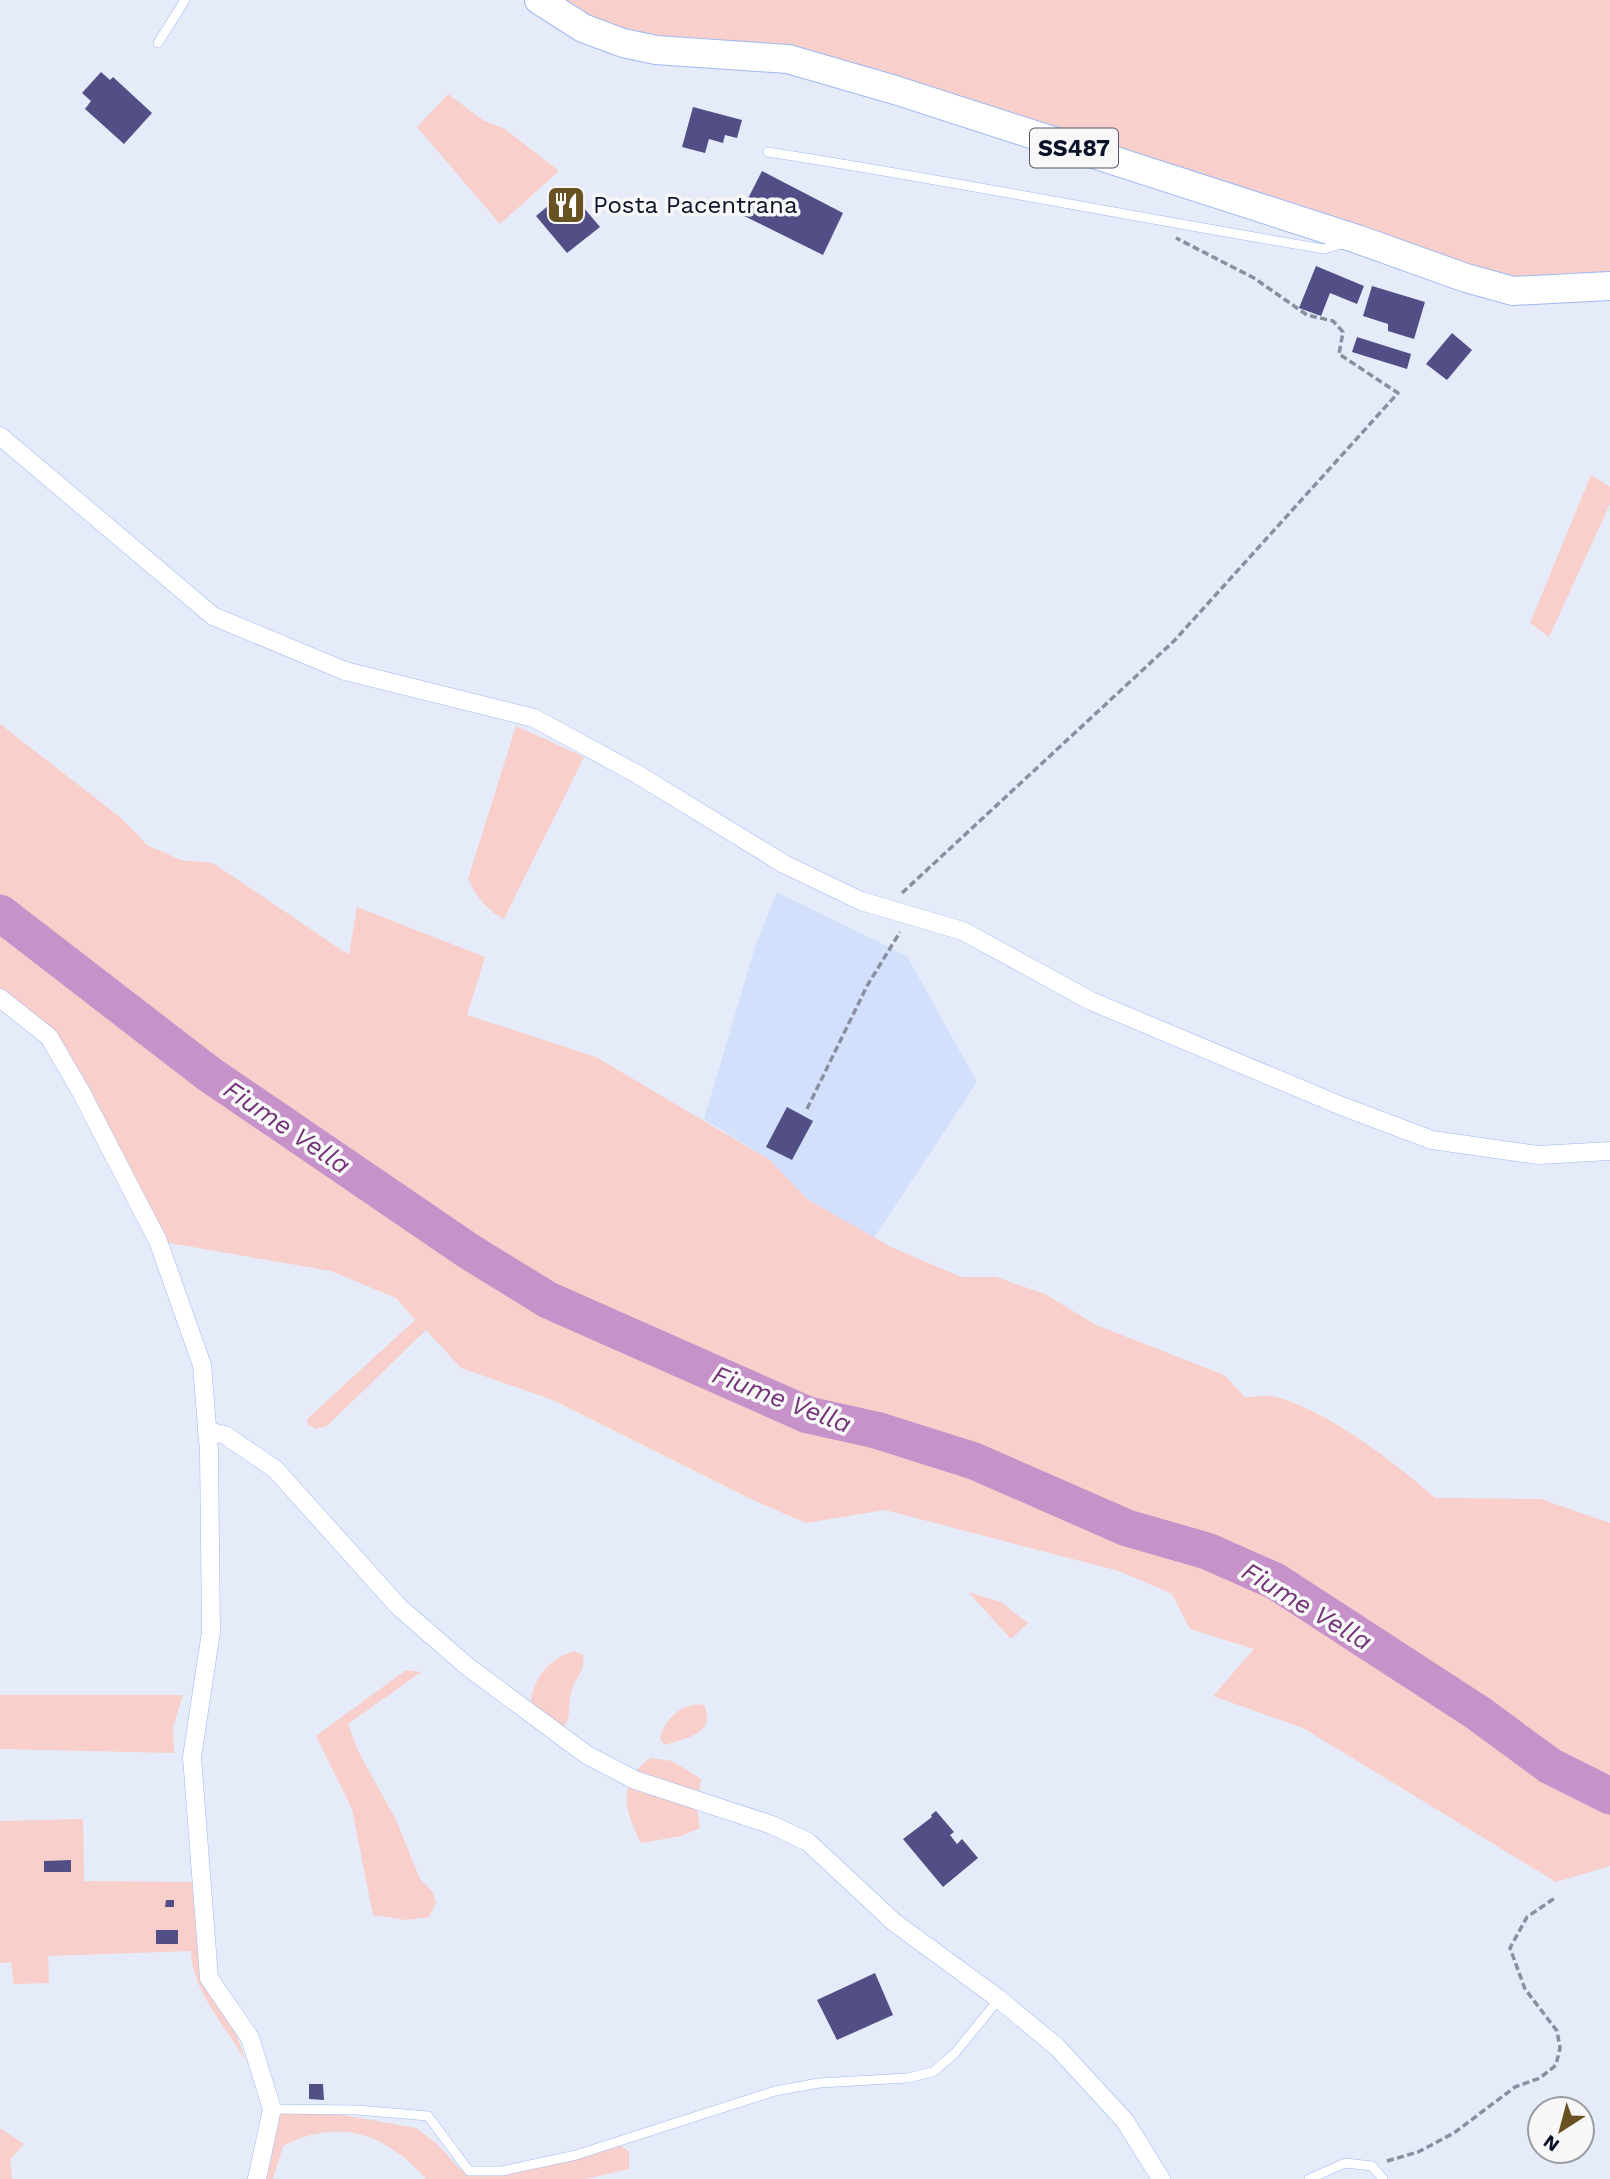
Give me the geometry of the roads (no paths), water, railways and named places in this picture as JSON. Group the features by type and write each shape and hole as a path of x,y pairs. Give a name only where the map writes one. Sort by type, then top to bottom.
{"main road":[{"name":"SS487","path":"540,0 583,28 623,43 656,50 788,59 895,90 1357,239 1466,278 1513,291 1610,286"}],"street":[{"path":"0,436 213,616 345,671 534,718 637,775 784,864 861,901 963,931 1091,1001 1339,1105 1432,1140 1538,1155 1610,1151"},
{"path":"0,998 49,1037 158,1241 202,1365 207,1431 211,1632 192,1757 209,1978 250,2038 272,2109 257,2179"},
{"path":"207,1431 225,1435 275,1469 399,1606 468,1667 587,1755 635,1780 772,1825 808,1842 895,1923 999,1999 1057,2047 1125,2122 1161,2179"}],"lane":[{"path":"158,43 186,0"},
{"path":"768,152 1324,249 1357,239"},
{"path":"272,2109 356,2110 428,2116 469,2171 502,2171 576,2155 775,2091 819,2082 907,2078 933,2072 956,2053 999,1999"},
{"path":"1309,2179 1345,2163 1372,2166 1383,2179"}],"waterway":[{"name":"Fiume Vella","path":"0,913 209,1074 470,1252 548,1300 808,1415 876,1430 974,1461 1127,1528 1207,1551 1275,1581 1478,1713 1550,1766 1610,1796"}],"place":[{"name":"Posta Pacentrana","path":"566,205"}]}
